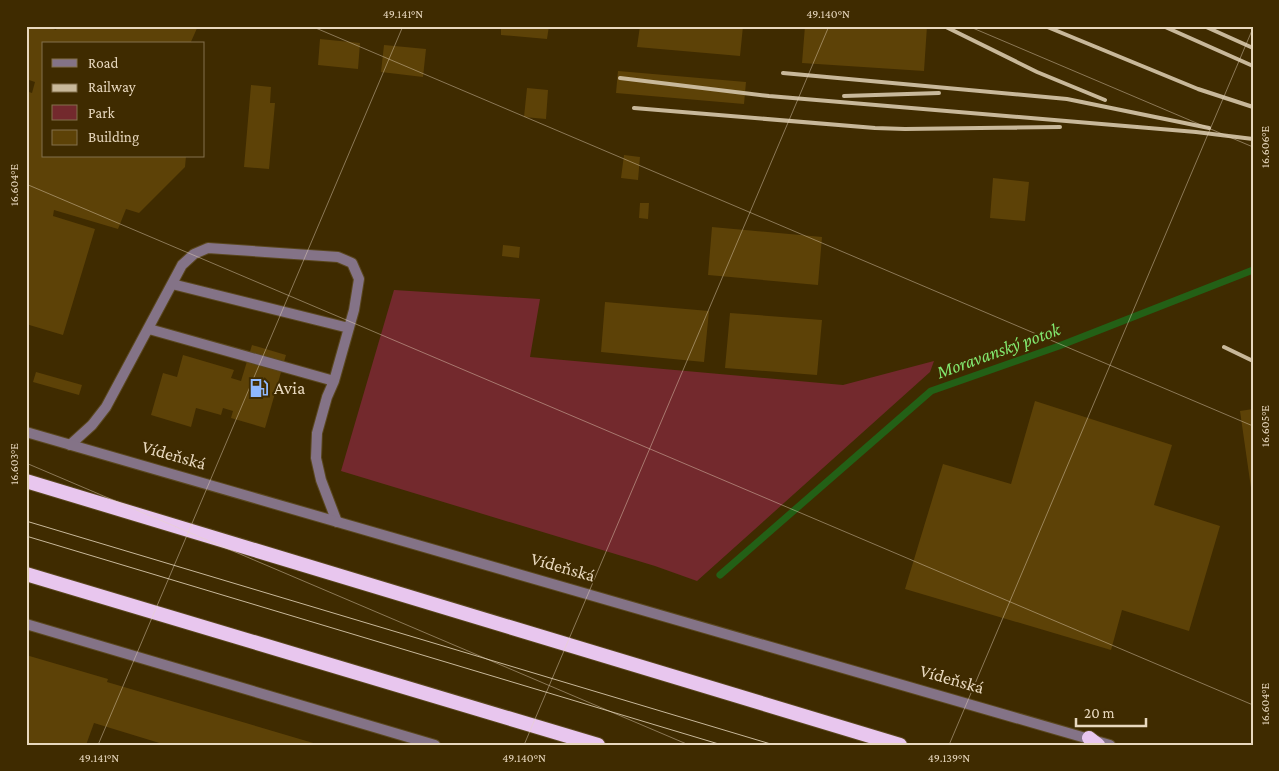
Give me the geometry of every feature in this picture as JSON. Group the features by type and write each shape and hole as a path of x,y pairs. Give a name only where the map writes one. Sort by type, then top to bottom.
{"highway":[{"path":"26,481 900,745"},
{"path":"26,574 598,745"}],"street":[{"path":"70,445 92,425 106,407 182,265 194,254 208,248 338,257 352,263 359,279 354,310 317,433 316,458 321,480 337,522"},
{"path":"172,284 349,328"},
{"path":"149,329 334,381"},
{"name":"Vídeňská","path":"26,432 1110,745"},
{"path":"26,624 434,745"}],"green space":[{"path":"394,290 540,299 530,357 843,385 934,361 930,372 697,581 655,566 341,471"}],"building":[{"path":"26,26 46,26 56,30 58,26 198,26 191,42 42,42 42,158 186,158 185,167 139,213 126,209 118,229 54,210 53,216 95,229 63,335 26,324 26,91 32,93 35,82 26,79"},
{"path":"501,26 549,26 547,39 501,35"},
{"path":"640,26 743,26 740,56 637,47"},
{"path":"805,26 927,26 924,71 802,63"},
{"path":"320,39 360,43 358,69 318,65"},
{"path":"384,45 426,49 423,77 381,72"},
{"path":"618,71 746,82 744,104 616,93"},
{"path":"251,85 271,87 270,103 275,103 269,169 244,167"},
{"path":"527,88 548,90 546,119 524,117"},
{"path":"624,155 640,157 638,180 621,178"},
{"path":"993,178 1029,182 1025,221 990,218"},
{"path":"640,203 649,203 648,219 639,218"},
{"path":"712,227 822,237 818,285 708,275"},
{"path":"503,245 520,247 519,258 502,256"},
{"path":"605,302 709,311 704,362 601,352"},
{"path":"730,313 822,320 817,375 725,368"},
{"path":"252,345 286,355 265,428 231,418 233,411 223,408 221,415 196,408 191,427 151,415 163,373 177,377 183,355 234,370 231,378 241,381"},
{"path":"36,372 82,385 79,395 33,382"},
{"path":"1035,401 1172,445 1154,505 1220,526 1189,631 1122,610 1111,650 905,589 943,464 1011,484"},
{"path":"1253,409 1253,495 1252,495 1240,411"},
{"path":"26,655 108,679 107,682 320,745 166,745 94,723 86,745 26,745"}],"waterway":[{"name":"Moravanský potok","path":"720,575 931,391 1059,346 1253,270"}],"tram line":[{"path":"26,521 774,745"},
{"path":"26,536 722,745"}],"railway":[{"path":"944,26 1037,72 1105,100"},
{"path":"1045,26 1198,89 1253,107"},
{"path":"1163,26 1253,66"},
{"path":"1204,26 1253,48"},
{"path":"783,73 1067,99 1209,128"},
{"path":"620,78 769,96 1196,132 1253,139"},
{"path":"844,96 939,93"},
{"path":"634,108 875,128 1060,127"},
{"path":"1224,347 1253,361"}],"place":[{"name":"Avia","path":"259,388"}]}
